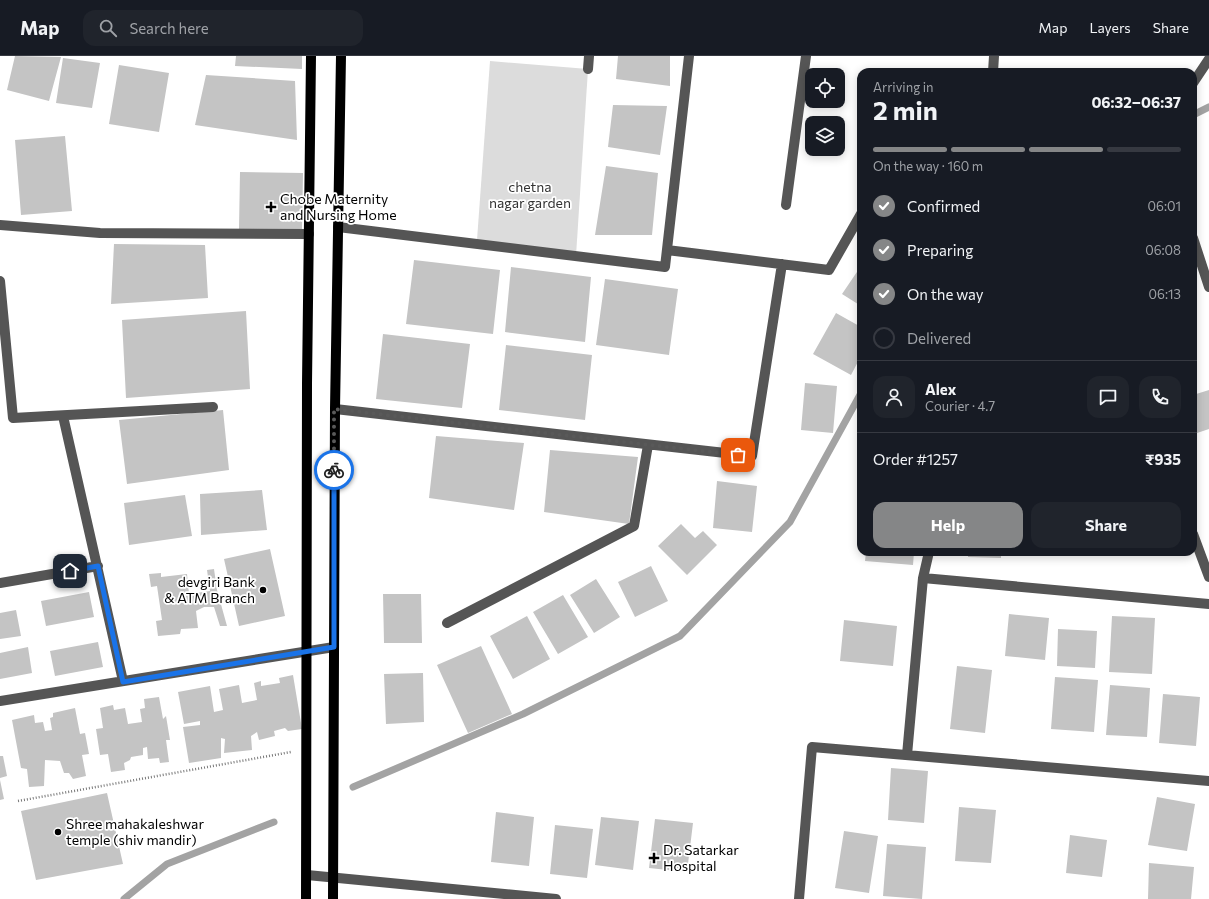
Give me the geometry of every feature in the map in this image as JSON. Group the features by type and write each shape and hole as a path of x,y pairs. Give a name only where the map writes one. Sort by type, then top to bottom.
{"main road":[{"path":"306,899 307,384 311,56"},
{"path":"333,899 334,409 342,56"}],"street":[{"path":"588,69 589,56"},
{"path":"338,227 665,267 689,56"},
{"path":"786,204 806,56"},
{"path":"993,68 994,56"},
{"path":"1197,77 1209,59"},
{"path":"667,250 829,270 857,221"},
{"path":"0,225 100,233 309,234"},
{"path":"1197,250 1209,287"},
{"path":"334,409 752,456 782,264"},
{"path":"0,280 13,418 213,407"},
{"path":"63,416 123,682"},
{"path":"447,623 634,526 648,444"},
{"path":"1197,545 1209,577"},
{"path":"907,755 923,578 928,556"},
{"path":"0,583 98,566"},
{"path":"923,578 1209,604"},
{"path":"0,702 334,647"},
{"path":"799,899 812,747 1209,781"},
{"path":"307,875 556,899"}],"path":[{"path":"18,802 307,749"}],"green space":[{"name":"chetna nagar garden","path":"490,61 588,69 576,256 477,240"}],"building":[{"path":"15,56 61,57 49,101 7,90"},
{"path":"236,56 302,56 302,69 235,66"},
{"path":"618,56 670,56 670,86 616,79"},
{"path":"63,58 100,63 92,108 56,103"},
{"path":"119,65 169,73 159,132 109,124"},
{"path":"206,75 295,81 297,140 195,125"},
{"path":"613,105 667,106 660,155 608,147"},
{"path":"65,136 72,211 21,215 15,140"},
{"path":"606,166 658,173 652,235 595,235"},
{"path":"240,172 303,173 302,231 239,229"},
{"path":"114,244 205,245 208,298 111,304"},
{"path":"414,260 500,270 493,334 406,324"},
{"path":"511,267 591,277 585,342 505,332"},
{"path":"857,272 857,303 842,294"},
{"path":"605,279 678,289 669,355 596,345"},
{"path":"246,311 250,389 126,398 122,320"},
{"path":"836,313 857,325 857,364 851,375 813,354"},
{"path":"383,334 470,344 462,408 376,399"},
{"path":"506,345 592,355 585,420 499,410"},
{"path":"805,383 837,386 833,433 801,430"},
{"path":"1209,390 1209,429 1197,433 1197,394"},
{"path":"223,410 229,470 127,484 119,420"},
{"path":"436,436 524,443 514,510 429,498"},
{"path":"550,450 638,457 629,524 544,512"},
{"path":"717,481 757,486 752,532 713,528"},
{"path":"262,490 267,530 201,535 200,494"},
{"path":"185,495 192,536 129,545 124,503"},
{"path":"681,524 695,538 703,531 717,545 687,575 658,546"},
{"path":"270,549 285,616 239,626 224,559"},
{"path":"866,556 914,556 913,565 865,561"},
{"path":"1001,556 1001,558 968,557"},
{"path":"651,566 668,601 635,617 618,582"},
{"path":"214,569 217,590 227,626 220,626 214,607 204,607 196,611 198,628 181,629 180,634 158,636 156,621 162,620 157,586 151,587 149,574 161,573 161,577 187,574 189,594 210,591 207,570"},
{"path":"596,579 620,617 594,633 570,595"},
{"path":"89,592 94,617 46,626 41,601"},
{"path":"383,594 421,594 422,643 384,643"},
{"path":"563,595 588,637 558,654 533,612"},
{"path":"16,610 21,636 0,639 0,613"},
{"path":"1009,614 1049,618 1045,660 1005,656"},
{"path":"527,616 550,659 513,679 490,636"},
{"path":"1112,616 1155,618 1152,674 1109,672"},
{"path":"844,620 897,626 893,666 840,661"},
{"path":"1058,629 1097,631 1095,668 1057,666"},
{"path":"98,642 103,667 55,676 50,651"},
{"path":"481,646 512,714 468,733 437,665"},
{"path":"28,647 32,673 0,679 0,653"},
{"path":"957,666 992,670 985,733 950,729"},
{"path":"423,673 424,722 386,724 384,674"},
{"path":"293,675 302,729 288,731 285,728 274,731 275,736 259,740 257,732 251,736 252,750 224,753 225,739 221,738 221,758 189,763 183,727 200,725 200,721 184,724 178,692 210,686 214,712 223,710 219,689 239,685 242,703 257,700 254,683 261,681 261,686 280,683 279,678"},
{"path":"1055,677 1098,680 1094,732 1051,729"},
{"path":"1110,685 1150,688 1147,737 1106,735"},
{"path":"1163,694 1200,697 1196,746 1159,743"},
{"path":"159,697 163,719 166,716 170,740 166,740 169,762 160,763 159,758 148,759 147,747 143,748 143,755 131,757 130,760 124,763 125,770 111,772 108,754 100,755 96,729 103,728 100,708 113,705 114,710 125,708 128,724 142,722 140,709 145,708 144,699"},
{"path":"75,708 80,734 85,733 89,754 82,755 86,776 73,779 69,773 64,773 60,761 45,760 44,786 29,787 27,769 21,768 12,720 34,715 35,723 43,722 45,731 52,730 50,718 53,717 53,713"},
{"path":"0,756 3,756 7,776 0,778"},
{"path":"891,768 928,771 924,823 888,820"},
{"path":"0,780 4,799 0,800"},
{"path":"107,793 123,864 36,880 21,811"},
{"path":"1157,797 1195,804 1187,851 1148,845"},
{"path":"959,807 996,810 991,863 955,861"},
{"path":"496,812 534,817 529,866 491,862"},
{"path":"601,817 639,821 633,870 595,865"},
{"path":"655,819 693,823 687,872 649,868"},
{"path":"555,825 593,829 587,878 550,874"},
{"path":"844,831 878,836 869,893 835,888"},
{"path":"1070,835 1107,840 1102,877 1066,873"},
{"path":"887,844 926,847 922,899 883,896"},
{"path":"1149,863 1194,867 1191,899 1148,899"}],"waterway":[{"path":"1197,113 1209,107"},
{"path":"353,787 523,714 680,636 790,522 857,400"},
{"path":"124,899 167,864 274,822"}],"way so far":[{"path":"334,470 334,409 738,455"}],"place":[{"name":"Chobe Maternity and Nursing Home","path":"271,207"},
{"name":"devgiri Bank & ATM Branch","path":"263,590"},
{"name":"Shree mahakaleshwar temple (shiv mandir)","path":"58,832"},
{"name":"Dr. Satarkar Hospital","path":"654,858"}],"route":[{"path":"70,571 98,566 123,682 334,647 334,470"}]}
